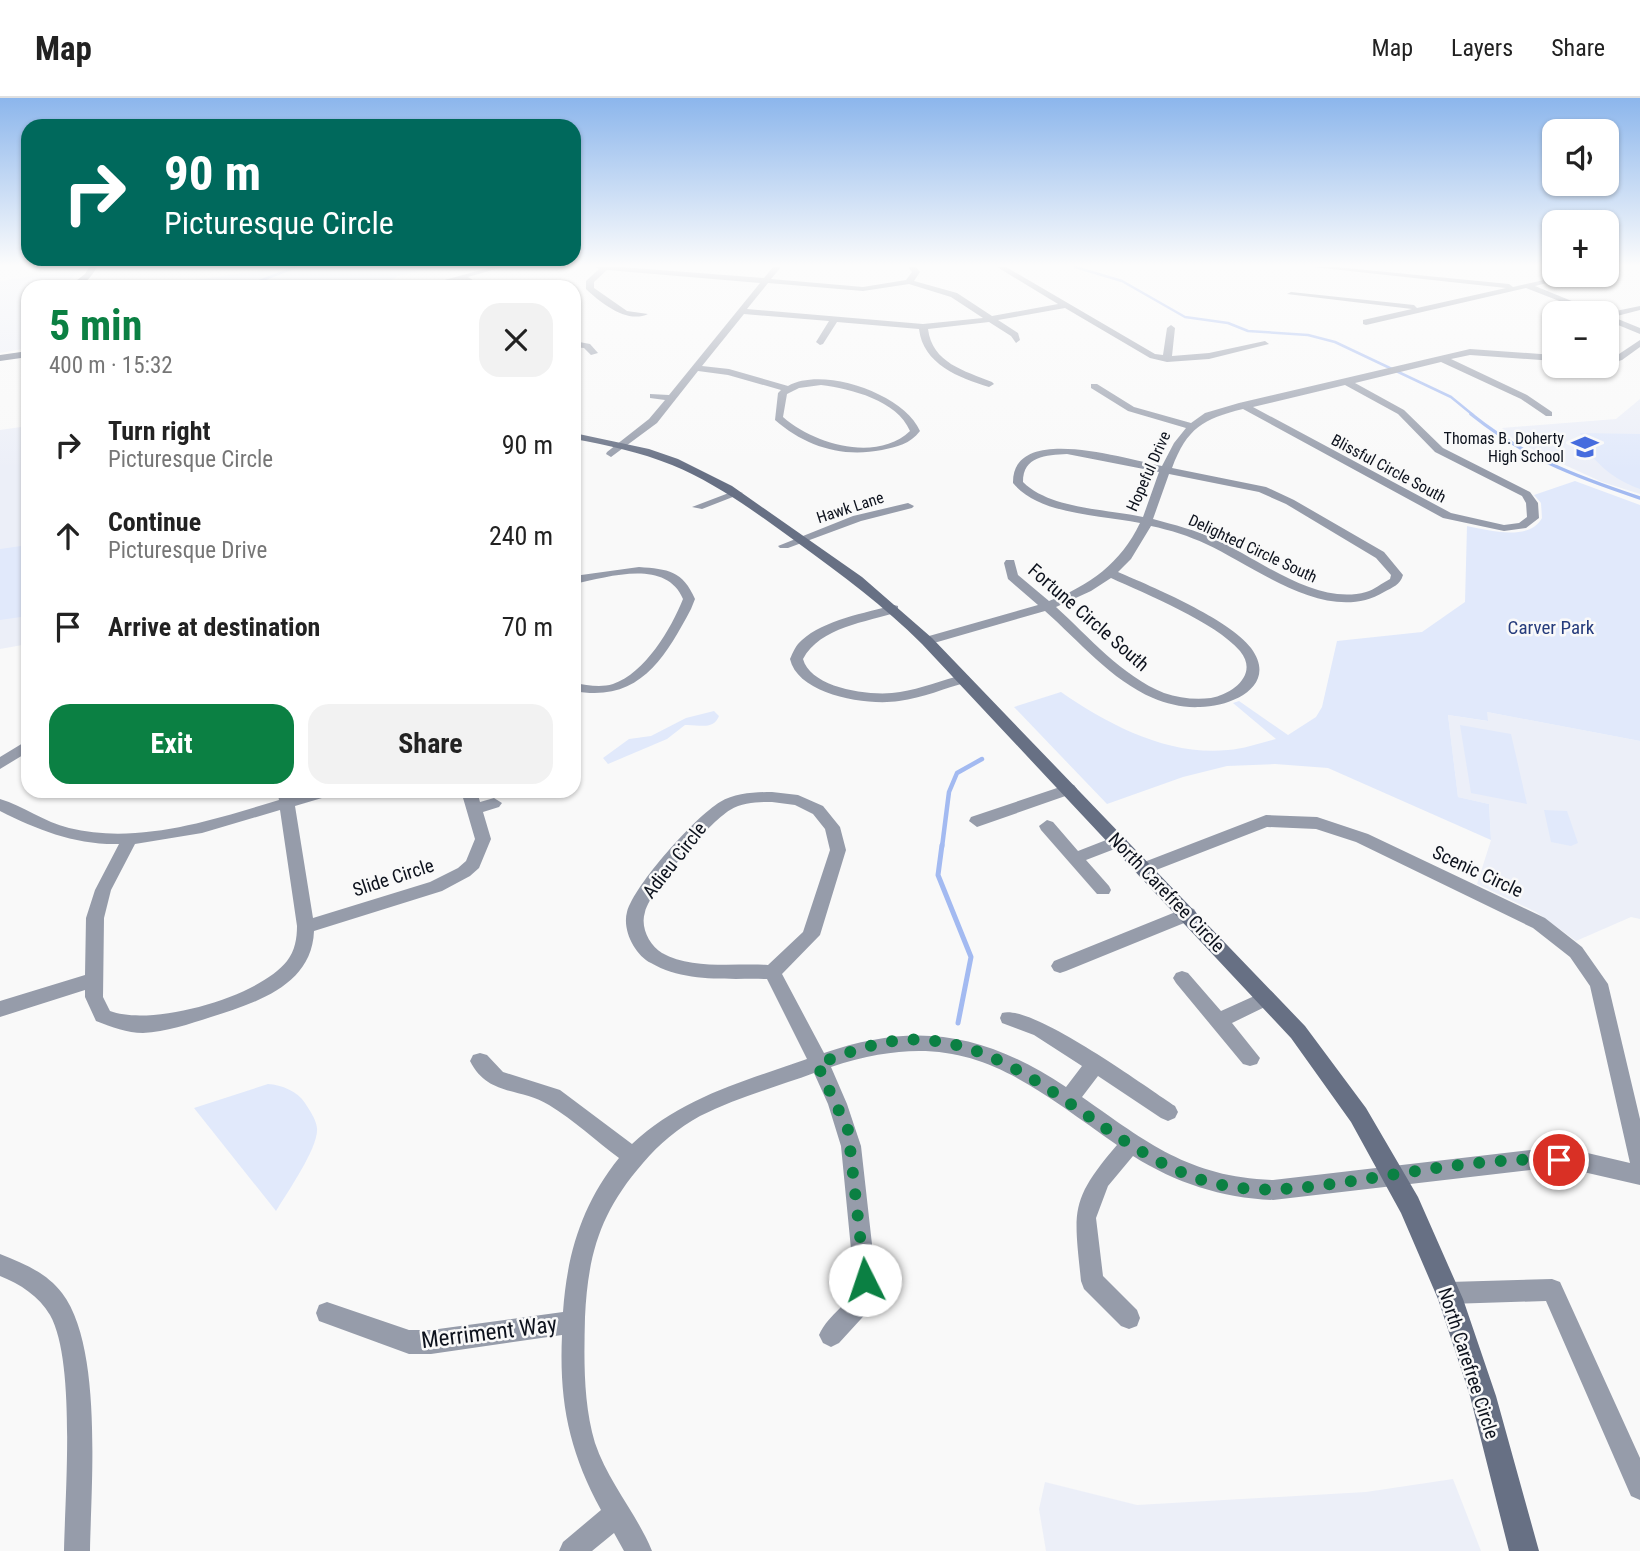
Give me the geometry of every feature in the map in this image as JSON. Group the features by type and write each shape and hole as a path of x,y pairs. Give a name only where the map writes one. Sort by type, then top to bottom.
{"main road":[{"path":"0,358 21,355"},
{"name":"North Carefree Circle","path":"581,438 694,468 737,493 894,609 1267,998 1334,1079 1393,1175 1449,1293 1483,1396 1524,1551"}],"street":[{"path":"617,449 653,421 723,335"},
{"path":"820,342 825,335"},
{"path":"923,335 923,341 933,356 954,369 989,384"},
{"path":"1016,335 1016,341"},
{"path":"1118,335 1153,356 1167,359 1203,358 1265,344"},
{"path":"1167,359 1170,335"},
{"path":"1619,358 1640,342"},
{"path":"581,345 587,346 594,354"},
{"name":"Hopeful Drive","path":"927,641 1047,606 1089,587 1110,573 1128,556 1182,434 1216,412 1478,351 1542,357"},
{"path":"690,353 707,355"},
{"path":"1443,359 1524,397 1549,414"},
{"path":"697,369 729,372 788,389"},
{"name":"Blissful Circle South","path":"1242,405 1447,516 1498,528 1519,527 1530,522 1535,511 1526,494 1439,450 1401,412 1345,381"},
{"path":"915,431 907,417 852,383 807,383 788,389 783,393 778,418 835,450 867,451 901,442 915,431 928,432"},
{"path":"1094,386 1131,409 1191,426"},
{"path":"653,396 673,398"},
{"path":"1053,436 1058,451 1166,470"},
{"name":"Delighted Circle South","path":"1058,451 1031,456 1020,466 1018,483 1037,499 1192,534 1318,595 1345,597 1374,592 1395,581 1397,575 1394,567 1380,555 1313,515 1262,489 1166,470"},
{"path":"698,508 737,493"},
{"name":"Hawk Lane","path":"784,546 857,518 908,506"},
{"name":"Fortune Circle South","path":"1010,563 1012,576 1140,688 1186,702 1215,702 1244,690 1254,677 1252,659 1245,649 1233,639 1141,586 1110,573"},
{"path":"581,579 627,570 648,570 677,581 688,592 689,599 652,663 640,676 613,688 581,687"},
{"path":"894,609 811,639 799,651 797,659 802,673 817,685 880,699 898,697 964,679"},
{"path":"0,764 21,750"},
{"path":"977,821 1069,789"},
{"name":"Adieu Circle","path":"754,797 785,797 808,804 832,827 838,850 811,935 772,972 668,965 644,947 635,922 642,899 706,819 727,804 754,797"},
{"path":"0,804 72,835 129,840 173,833 280,798"},
{"path":"129,840 97,905 94,997 103,1016 125,1025 159,1025 264,990 295,961 302,950 305,926 286,798"},
{"name":"Slide Circle","path":"305,926 436,887 464,872 473,864 483,839 471,798"},
{"path":"475,809 494,803"},
{"name":"Scenic Circle","path":"1145,868 1266,821 1317,823 1362,838 1539,923 1576,952 1599,984 1640,1163"},
{"path":"1047,826 1103,890"},
{"path":"1074,858 1119,841"},
{"path":"1060,966 1188,914"},
{"path":"772,972 848,1130 864,1261 863,1300 831,1335"},
{"path":"1182,978 1250,1058"},
{"path":"0,1009 94,980"},
{"path":"1218,1021 1267,998"},
{"path":"1009,1018 1041,1030 1168,1112"},
{"path":"639,1551 592,1464 578,1423 573,1373 573,1322 586,1236 616,1177 658,1134 685,1114 817,1064 897,1041 965,1047 1008,1063 1130,1145 1187,1175 1242,1189 1297,1189 1539,1159 1579,1161 1640,1175"},
{"path":"480,1061 497,1079 553,1096 635,1158"},
{"path":"1067,1101 1095,1065"},
{"path":"1129,1318 1091,1281 1085,1218 1091,1197 1101,1179 1130,1145"},
{"path":"0,1265 34,1280 60,1309 68,1328 77,1376 77,1551"},
{"path":"1449,1293 1552,1290 1640,1487"},
{"name":"Merriment Way","path":"327,1313 409,1342 431,1342 573,1322"},
{"path":"572,1551 617,1513"}],"shaded area":[{"path":"0,335 21,335 21,349 0,353"},
{"name":"Thomas B. Doherty High School","path":"1640,399 1640,494 1602,482 1545,456 1513,439 1502,428 1616,419"},
{"path":"21,427 21,645 0,649 0,430"},
{"path":"1487,712 1640,741 1640,919 1631,917 1576,941 1536,912 1477,884 1491,840 1489,804 1458,797 1448,715 1487,721"},
{"path":"1453,1479 1481,1551 1046,1551 1039,1509 1045,1482 1137,1505 1366,1492"}],"green space":[{"path":"1580,433 1640,434 1640,489 1603,468 1589,452"},
{"name":"Carver Park","path":"1575,481 1640,505 1640,741 1487,712 1488,721 1448,715 1458,797 1489,804 1491,840 1328,768 1275,764 1227,766 1183,777 1107,804 1014,707 1061,692 1099,716 1140,736 1183,748 1228,750 1276,739 1233,703 1239,701 1288,735 1316,717 1322,707 1337,641 1422,632 1465,602 1467,526 1497,532 1528,530 1542,518 1541,503 1534,495"},
{"path":"21,546 21,617 0,620 0,549"},
{"path":"714,711 719,716 713,724 685,725 667,739 608,764 603,758 629,739 651,736 686,718"},
{"path":"1460,725 1511,734 1527,804 1471,793"},
{"path":"1544,810 1567,811 1578,843 1571,846 1551,842"},
{"path":"268,1084 284,1087 298,1095 311,1112 317,1128 308,1158 276,1211 194,1108"}],"waterway":[{"path":"1305,335 1335,342 1451,397 1473,415"},
{"path":"1471,414 1511,443 1551,464 1640,498"},
{"path":"942,847 949,792 957,773 982,759"},
{"path":"942,845 938,875 971,957 958,1023"}],"place":[{"name":"Thomas B. Doherty High School","path":"1585,447"}],"route":[{"path":"865,1280 848,1130 817,1064 877,1044 918,1041 965,1047 986,1054 1008,1063 1130,1145 1161,1162 1187,1175 1242,1189 1297,1189 1517,1160 1559,1160"}]}
